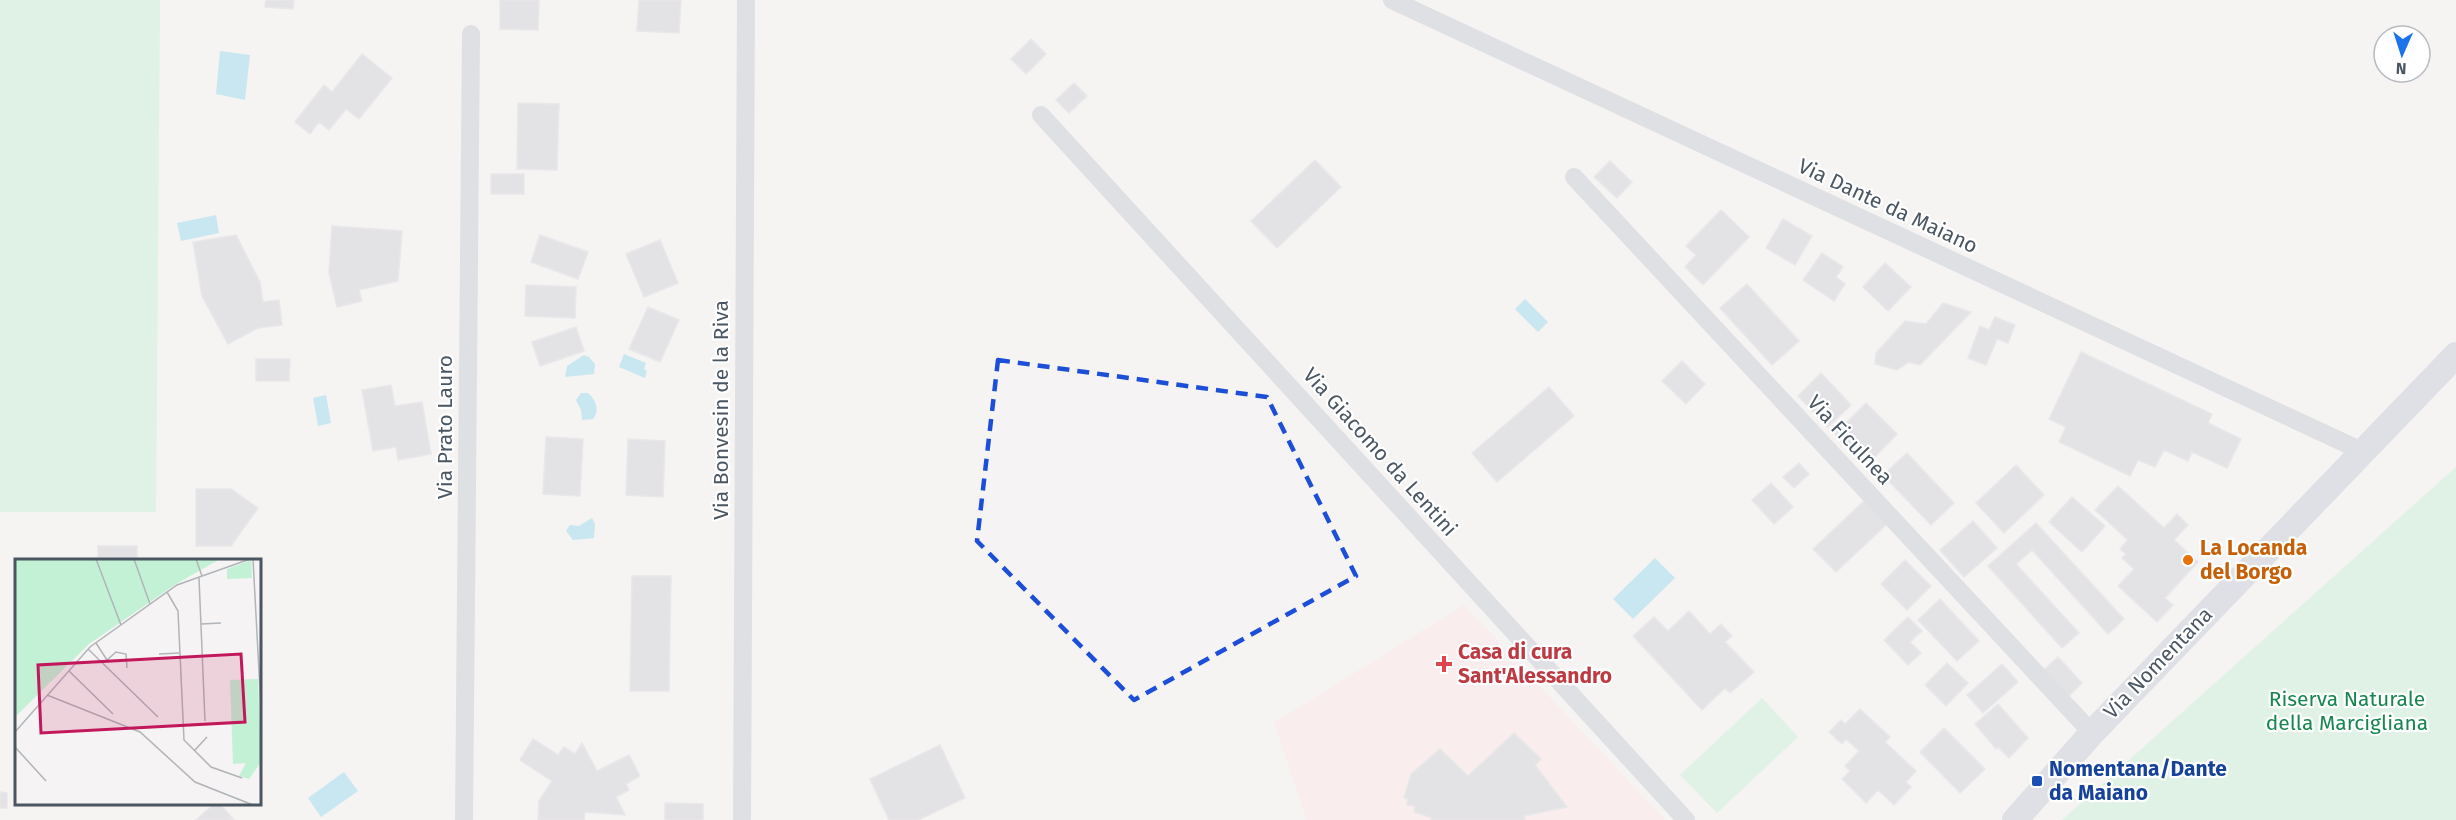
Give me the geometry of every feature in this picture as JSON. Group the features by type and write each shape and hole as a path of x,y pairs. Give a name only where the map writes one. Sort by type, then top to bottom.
{"main road":[{"name":"Via Nomentana","path":"2015,820 2092,733 2456,355"}],"street":[{"name":"Via Bonvesin de la Riva","path":"742,820 746,0"},
{"name":"Via Dante da Maiano","path":"1392,0 2364,452"},
{"name":"Via Prato Lauro","path":"464,820 471,34"},
{"name":"Via Giacomo da Lentini","path":"1041,115 1686,820"},
{"name":"Via Ficulnea","path":"1574,177 2092,733"}],"highlighted area":[{"path":"998,360 1267,397 1356,576 1134,700 977,541"}],"shaded area":[{"name":"Casa di cura Sant'Alessandro","path":"1464,605 1665,820 1307,820 1274,723"}],"green space":[{"path":"0,0 160,0 156,512 0,512"},
{"name":"Riserva Naturale della Marcigliana","path":"2456,467 2456,820 2062,820"},
{"path":"1762,698 1798,737 1717,813 1680,775"}],"water":[{"path":"220,51 250,55 245,100 216,94"},
{"path":"216,215 219,233 181,241 177,223"},
{"path":"1525,299 1548,322 1538,332 1515,309"},
{"path":"624,354 646,363 645,378 619,367"},
{"path":"584,355 595,364 594,374 565,377 567,366"},
{"path":"581,393 588,393 595,402 597,409 593,419 582,420 581,410 576,400"},
{"path":"326,395 331,423 318,426 313,398"},
{"path":"592,518 595,524 594,538 573,540 566,531 570,525 579,526"},
{"path":"1655,558 1675,578 1633,619 1613,599"},
{"path":"344,772 358,791 321,817 308,798"}],"building":[{"path":"266,0 294,0 293,9 265,7"},
{"path":"500,0 539,0 538,30 500,29"},
{"path":"639,0 681,0 679,33 637,31"},
{"path":"1031,39 1046,54 1026,74 1011,59"},
{"path":"362,54 392,78 359,119 346,109 329,130 319,122 310,134 295,122 324,85 332,92"},
{"path":"1074,83 1087,96 1069,113 1056,100"},
{"path":"518,103 559,104 557,170 517,169"},
{"path":"1315,160 1341,187 1277,248 1251,221"},
{"path":"1610,161 1632,182 1617,198 1594,177"},
{"path":"491,174 524,174 524,194 491,194"},
{"path":"1721,210 1749,237 1703,285 1685,267 1696,255 1686,246"},
{"path":"1783,219 1812,236 1795,265 1766,248"},
{"path":"332,226 402,231 398,281 359,290 362,301 337,307 329,273"},
{"path":"236,235 260,282 263,302 279,300 282,325 258,328 228,344 202,296 193,242"},
{"path":"540,235 588,252 578,279 531,262"},
{"path":"660,240 678,283 644,297 626,254"},
{"path":"1822,253 1843,267 1836,277 1845,284 1834,301 1803,280"},
{"path":"1885,263 1911,287 1888,311 1863,287"},
{"path":"1747,284 1799,341 1772,365 1720,308"},
{"path":"526,285 576,287 575,318 525,316"},
{"path":"1943,303 1971,312 1920,365 1909,362 1897,370 1875,364 1876,353 1905,321 1926,324"},
{"path":"648,307 679,320 660,362 629,349"},
{"path":"1995,317 2015,325 2008,343 1997,339 1986,365 1968,358 1980,326 1989,330"},
{"path":"576,327 584,351 540,366 532,342"},
{"path":"2081,352 2212,414 2208,423 2241,439 2227,468 2192,452 2188,461 2164,450 2155,467 2138,460 2130,476 2059,442 2066,427 2049,419"},
{"path":"256,359 290,359 289,381 256,381"},
{"path":"1682,361 1705,384 1686,404 1662,381"},
{"path":"1821,373 1851,405 1828,427 1798,396"},
{"path":"391,385 395,406 422,402 431,454 398,460 396,447 373,451 362,390"},
{"path":"1549,387 1574,416 1497,482 1472,453"},
{"path":"1866,403 1897,434 1867,465 1835,434"},
{"path":"546,437 583,439 580,496 543,494"},
{"path":"628,439 665,441 663,497 626,495"},
{"path":"1907,453 1954,503 1931,525 1883,475"},
{"path":"1799,463 1809,474 1794,488 1783,477"},
{"path":"2016,465 2044,495 2004,533 1976,503"},
{"path":"1771,483 1793,507 1774,524 1752,500"},
{"path":"2118,486 2164,528 2177,514 2188,525 2174,540 2198,562 2165,598 2173,605 2157,622 2118,586 2134,569 2122,558 2126,554 2120,549 2128,540 2095,510"},
{"path":"196,489 231,489 258,508 231,546 196,546"},
{"path":"2072,497 2105,526 2082,552 2049,522"},
{"path":"1864,501 1887,524 1836,572 1813,549"},
{"path":"1973,521 1997,548 1964,577 1940,550"},
{"path":"2036,523 2124,619 2108,634 2032,550 2016,564 2079,633 2062,648 1988,566"},
{"path":"98,546 137,546 137,559 98,559"},
{"path":"1905,560 1931,586 1907,610 1881,584"},
{"path":"632,576 671,576 669,691 630,691"},
{"path":"1940,599 1979,641 1957,661 1918,620"},
{"path":"1689,611 1710,634 1721,624 1732,636 1725,642 1754,672 1730,693 1725,688 1702,710 1633,636 1654,617 1668,631"},
{"path":"1908,617 1922,631 1910,642 1921,653 1908,665 1884,640"},
{"path":"2058,657 2082,683 2069,696 2044,670"},
{"path":"1947,663 1968,683 1946,706 1925,685"},
{"path":"2002,664 2018,682 1983,713 1967,695"},
{"path":"1998,704 2028,738 2009,758 1998,747 1996,749 1975,724"},
{"path":"1860,709 1890,737 1885,742 1916,771 1906,782 1911,787 1894,805 1878,790 1866,803 1842,779 1850,771 1845,766 1859,751 1846,739 1842,744 1829,732 1841,720 1845,724"},
{"path":"1944,728 1985,769 1960,793 1920,752"},
{"path":"1514,733 1541,759 1535,765 1567,807 1524,816 1525,820 1431,820 1432,818 1414,812 1415,806 1407,805 1408,799 1404,798 1411,774 1440,749 1468,776"},
{"path":"533,739 558,755 564,747 575,754 582,743 597,771 629,755 640,776 626,784 629,790 616,797 625,815 585,812 584,820 538,820 539,801 552,781 520,760"},
{"path":"940,745 965,798 918,820 889,820 870,779"},
{"path":"0,792 7,793 7,808 0,808"},
{"path":"665,803 703,804 703,820 665,820"},
{"path":"213,805 221,805 234,820 196,820"}],"place":[{"name":"La Locanda del Borgo","path":"2188,560"},
{"name":"Casa di cura Sant'Alessandro","path":"1444,664"},
{"name":"Nomentana/Dante da Maiano","path":"2037,781"}]}
